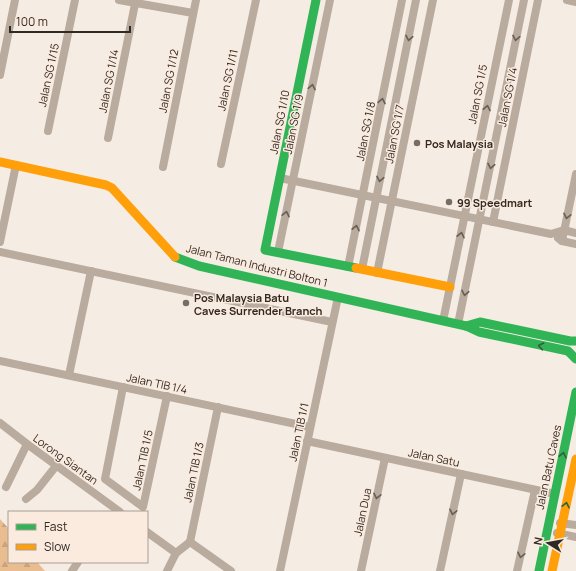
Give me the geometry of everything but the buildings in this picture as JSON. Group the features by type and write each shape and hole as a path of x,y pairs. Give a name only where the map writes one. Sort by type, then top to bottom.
{"main road":[{"name":"Jalan SG 1/10","path":"278,252 265,250 316,0"},
{"name":"Jalan Taman Industri Bolton 1","path":"0,162 106,185 112,188 161,244 176,258 199,266 462,325 479,332 568,352 576,359"},
{"path":"278,252 450,287"},
{"name":"Jalan Taman Industri Bolton 1","path":"462,325 480,322 576,341"},
{"name":"Jalan Batu Caves","path":"540,571 576,392"},
{"path":"552,571 576,460"},
{"path":"568,548 575,521"}],"street":[{"path":"0,75 16,0"},
{"name":"Jalan SG 1/15","path":"48,131 75,0"},
{"path":"119,0 193,13"},
{"name":"Jalan SG 1/12","path":"163,167 196,0"},
{"name":"Jalan SG 1/11","path":"221,164 256,0"},
{"name":"Jalan SG 1/9","path":"278,252 330,0"},
{"name":"Jalan SG 1/8","path":"348,267 402,0"},
{"name":"Jalan SG 1/7","path":"362,269 416,0"},
{"name":"Jalan SG 1/7","path":"377,272 432,0"},
{"name":"Jalan SG 1/5","path":"444,321 509,0"},
{"name":"Jalan SG 1/4","path":"462,325 480,219 524,0"},
{"name":"Jalan SG 1/4","path":"493,222 538,0"},
{"path":"567,0 576,2"},
{"name":"Jalan SG 1/14","path":"108,138 135,4"},
{"path":"308,36 322,38"},
{"path":"0,242 16,165"},
{"path":"562,241 576,174"},
{"path":"280,178 551,234 562,241 576,244"},
{"path":"551,234 564,230 576,233"},
{"path":"0,252 332,322"},
{"path":"69,375 92,271"},
{"name":"Jalan TIB 1/1","path":"280,571 338,297"},
{"name":"Jalan TIB 1/4","path":"0,361 310,427"},
{"name":"Jalan TIB 1/5","path":"123,387 105,479 143,507 168,396"},
{"name":"Jalan TIB 1/3","path":"190,542 218,407"},
{"name":"Lorong Siantan","path":"0,423 117,511"},
{"name":"Jalan Satu","path":"307,441 555,494"},
{"path":"6,488 27,444"},
{"name":"Jalan Dua","path":"361,571 385,458"},
{"path":"26,499 37,490 56,466"},
{"path":"440,571 461,474"},
{"path":"518,571 535,490"},
{"path":"550,521 575,521"},
{"path":"548,532 576,537"},
{"path":"148,533 176,553"},
{"path":"167,571 176,553 190,542 219,568 231,571"}],"green space":[{"path":"0,519 8,528 8,563 38,563 45,571 0,571"}],"traffic: fast":[{"path":"316,0 265,250 356,268"},
{"path":"175,257 199,266 466,326 479,332 568,351 576,359"},
{"path":"466,326 480,322 576,341"},
{"path":"539,571 576,392"}],"traffic: slow":[{"path":"0,162 106,185 112,188 175,257"},
{"path":"356,268 450,287"},
{"path":"552,571 576,459"}],"place":[{"name":"Pos Malaysia","path":"417,143"},
{"name":"99 Speedmart","path":"449,202"},
{"name":"Pos Malaysia Batu Caves Surrender Branch","path":"186,303"}]}
